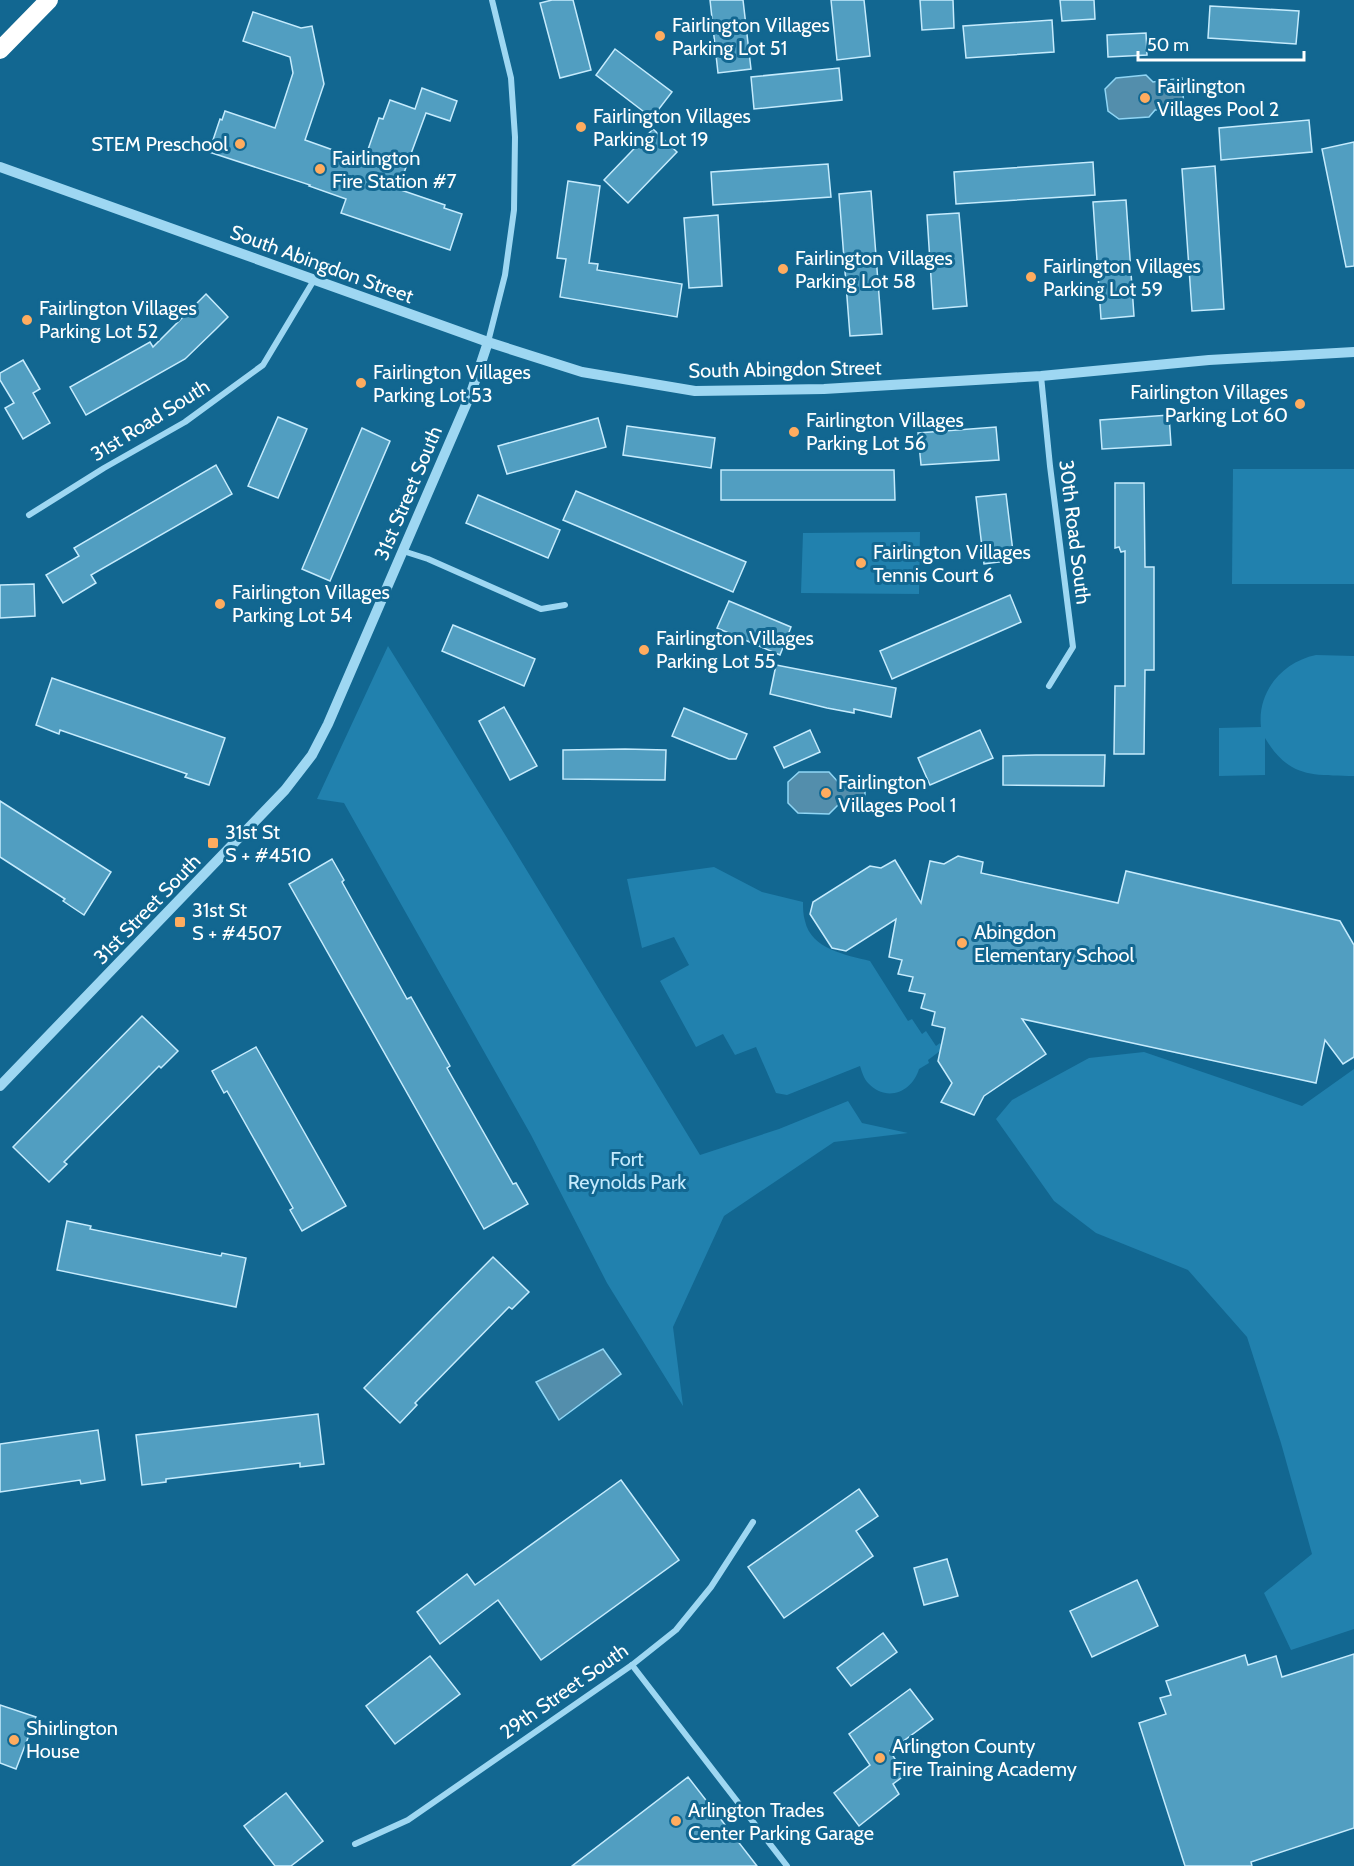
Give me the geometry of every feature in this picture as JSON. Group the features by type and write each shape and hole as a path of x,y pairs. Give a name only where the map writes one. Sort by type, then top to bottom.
{"highway":[{"path":"0,50 49,0"}],"street":[{"name":"31st Street South","path":"0,1086 212,868 292,781 312,755 328,724 471,393 488,342 505,275 514,210 515,137 511,78 492,0"},
{"name":"South Abingdon Street","path":"0,166 488,342 582,372 695,391 824,389 1041,376 1209,360 1354,352"},
{"name":"31st Road South","path":"29,514 186,422 263,365 314,280"},
{"name":"30th Road South","path":"1041,376 1073,647 1049,686"},
{"path":"403,551 541,609 565,605"},
{"name":"29th Street South","path":"355,1844 408,1820 632,1665 676,1630 711,1587 753,1522"},
{"path":"632,1665 787,1866"}],"green space":[{"path":"1233,469 1354,469 1354,584 1232,584"},
{"name":"Fairlington Villages Tennis Court 6","path":"920,532 919,594 801,593 803,533"},
{"name":"Fort Reynolds Park","path":"388,646 700,1155 779,1129 848,1101 862,1123 908,1133 834,1142 724,1216 673,1327 683,1406 607,1283 531,1135 344,803 317,799"},
{"path":"1316,655 1354,656 1354,776 1303,772 1283,761 1265,738 1265,775 1219,776 1219,728 1261,727 1263,702 1274,680 1292,664"},
{"path":"714,867 762,892 803,902 805,921 814,938 831,949 870,961 908,1021 912,1019 922,1034 926,1031 936,1046 940,1043 944,1048 928,1060 929,1063 919,1069 911,1084 898,1092 883,1092 868,1083 860,1066 787,1095 776,1093 756,1047 735,1055 723,1034 696,1047 660,981 689,965 674,937 642,948 627,879"},
{"path":"1144,1052 1302,1106 1354,1069 1354,1629 1291,1650 1264,1593 1312,1554 1281,1443 1247,1337 1188,1270 1096,1233 1054,1201 996,1119 1012,1100 1089,1058"}],"shaded area":[{"name":"Fairlington Villages Pool 2","path":"1146,75 1153,82 1182,78 1184,108 1155,110 1149,117 1119,119 1108,111 1105,89 1116,78"},
{"name":"Fairlington Villages Pool 1","path":"799,772 829,772 839,783 861,782 865,786 865,801 860,804 839,804 829,814 798,813 788,803 788,782"},
{"path":"603,1349 621,1374 559,1420 536,1382"}],"building":[{"path":"552,0 573,0 591,70 560,78 540,3"},
{"path":"710,0 743,0 751,69 718,73"},
{"path":"831,0 864,0 870,56 837,60"},
{"path":"920,0 953,0 954,28 922,30"},
{"path":"1060,0 1094,0 1095,19 1062,21"},
{"path":"1210,6 1299,11 1296,44 1208,38"},
{"path":"253,12 301,28 312,26 324,84 305,140 364,161 379,118 383,119 390,100 415,109 422,88 457,101 450,121 426,113 398,189 445,205 444,208 462,214 450,250 341,213 346,199 209,152 225,111 275,128 293,73 290,57 243,41"},
{"path":"1052,20 1054,52 966,58 963,26"},
{"path":"1146,33 1147,55 1108,57 1107,35"},
{"path":"615,49 672,92 652,118 596,75"},
{"path":"839,68 842,100 754,109 751,77"},
{"path":"1309,120 1312,152 1221,160 1219,128"},
{"path":"653,129 677,152 628,203 604,180"},
{"path":"1354,142 1354,266 1346,267 1322,149"},
{"path":"1093,162 1095,195 956,204 954,172"},
{"path":"828,164 831,197 713,205 711,172"},
{"path":"1215,166 1224,309 1192,311 1182,169"},
{"path":"568,181 600,186 589,263 598,264 597,270 682,284 677,317 560,297 566,259 557,258"},
{"path":"871,191 882,334 850,336 839,194"},
{"path":"1126,200 1134,316 1101,319 1093,202"},
{"path":"959,213 967,306 933,309 927,215"},
{"path":"718,215 722,286 689,288 684,218"},
{"path":"206,294 228,317 185,359 86,415 70,387 150,342 153,347"},
{"path":"23,360 40,389 33,393 50,423 23,439 5,408 14,403 0,380 0,373"},
{"path":"1169,415 1171,445 1102,449 1100,420"},
{"path":"278,417 307,429 278,498 248,486"},
{"path":"598,418 606,447 507,474 498,446"},
{"path":"627,426 715,438 711,468 623,455"},
{"path":"996,427 999,460 921,465 918,433"},
{"path":"362,428 390,441 330,581 302,569"},
{"path":"216,465 232,494 91,575 96,583 63,603 46,575 79,556 74,548"},
{"path":"721,470 894,470 895,500 721,500"},
{"path":"1115,483 1144,483 1145,567 1154,567 1154,670 1145,670 1144,754 1114,754 1115,686 1125,686 1125,551 1121,552 1119,547 1115,548"},
{"path":"576,491 746,562 733,592 563,520"},
{"path":"1006,494 1014,560 984,564 976,497"},
{"path":"478,495 560,530 548,558 466,523"},
{"path":"34,584 35,616 0,618 0,585"},
{"path":"1010,595 1021,622 892,679 880,651"},
{"path":"729,601 791,627 780,655 717,628"},
{"path":"453,625 535,659 524,686 442,651"},
{"path":"776,665 896,688 891,717 854,709 854,713 827,708 770,694"},
{"path":"52,678 225,738 209,785 185,777 187,774 60,730 59,734 36,725"},
{"path":"504,707 537,766 510,780 479,721"},
{"path":"684,708 747,734 736,759 729,759 672,736"},
{"path":"810,730 820,752 784,768 774,747"},
{"path":"980,730 993,758 930,785 918,758"},
{"path":"563,750 666,750 665,780 563,779"},
{"path":"1105,755 1104,786 1003,785 1003,756"},
{"path":"0,801 111,872 84,915 63,901 65,899 0,857"},
{"path":"958,856 983,862 981,873 1118,903 1126,871 1340,921 1354,945 1354,1057 1343,1064 1325,1040 1316,1083 1022,1019 1046,1054 984,1096 974,1115 941,1102 952,1083 938,1061 945,1028 932,1025 935,1012 921,1008 925,994 909,991 913,977 898,974 902,960 889,957 896,919 846,951 832,948 810,914 813,902 870,866 881,868 895,860 921,903 930,861 944,864"},
{"path":"332,859 344,880 342,882 407,999 411,997 450,1066 447,1068 513,1184 516,1183 528,1204 484,1229 289,884"},
{"path":"142,1016 178,1051 161,1068 159,1066 64,1162 67,1164 49,1182 13,1147"},
{"path":"256,1047 346,1206 302,1231 290,1210 293,1208 227,1091 224,1093 212,1071"},
{"path":"67,1221 91,1226 90,1229 221,1256 222,1253 246,1258 236,1307 57,1270"},
{"path":"493,1257 529,1292 512,1309 509,1307 415,1403 417,1405 400,1423 364,1388"},
{"path":"318,1414 324,1464 300,1467 300,1463 166,1479 166,1482 142,1485 136,1435"},
{"path":"98,1430 105,1480 81,1484 80,1480 0,1492 0,1444"},
{"path":"621,1480 679,1560 541,1660 498,1600 440,1644 417,1612 467,1574 475,1585"},
{"path":"859,1489 878,1516 856,1531 873,1556 784,1618 748,1567"},
{"path":"947,1559 958,1596 924,1605 914,1568"},
{"path":"1137,1580 1158,1626 1092,1657 1070,1611"},
{"path":"883,1633 897,1652 851,1686 837,1668"},
{"path":"1354,1654 1354,1828 1251,1862 1252,1866 1185,1866 1139,1723 1166,1714 1160,1698 1171,1695 1166,1681 1245,1655 1248,1665 1276,1656 1282,1677"},
{"path":"430,1656 460,1694 395,1744 366,1706"},
{"name":"Arlington County Fire Training Academy","path":"910,1689 933,1719 890,1751 905,1775 893,1784 899,1794 859,1826 834,1793 870,1765 849,1734"},
{"name":"Shirlington House","path":"0,1705 36,1717 16,1769 0,1763"},
{"name":"Arlington Trades Center Parking Garage","path":"688,1777 757,1866 572,1866"},
{"path":"286,1793 323,1841 291,1866 275,1866 244,1826"}],"place":[{"name":"Fairlington Villages Parking Lot 51","path":"660,36"},
{"name":"Fairlington Villages Pool 2","path":"1145,98"},
{"name":"Fairlington Villages Parking Lot 19","path":"581,127"},
{"name":"STEM Preschool","path":"240,144"},
{"name":"Fairlington Fire Station #7","path":"320,169"},
{"name":"Fairlington Villages Parking Lot 58","path":"783,269"},
{"name":"Fairlington Villages Parking Lot 59","path":"1031,277"},
{"name":"Fairlington Villages Parking Lot 52","path":"27,320"},
{"name":"Fairlington Villages Parking Lot 53","path":"361,383"},
{"name":"Fairlington Villages Parking Lot 60","path":"1300,404"},
{"name":"Fairlington Villages Parking Lot 56","path":"794,432"},
{"name":"Fairlington Villages Tennis Court 6","path":"861,563"},
{"name":"Fairlington Villages Parking Lot 54","path":"220,604"},
{"name":"Fairlington Villages Parking Lot 55","path":"644,650"},
{"name":"Fairlington Villages Pool 1","path":"826,793"},
{"name":"31st St S + #4510","path":"213,843"},
{"name":"31st St S + #4507","path":"180,922"},
{"name":"Abingdon Elementary School","path":"962,943"},
{"name":"Shirlington House","path":"14,1740"},
{"name":"Arlington County Fire Training Academy","path":"880,1758"},
{"name":"Arlington Trades Center Parking Garage","path":"676,1821"}]}
